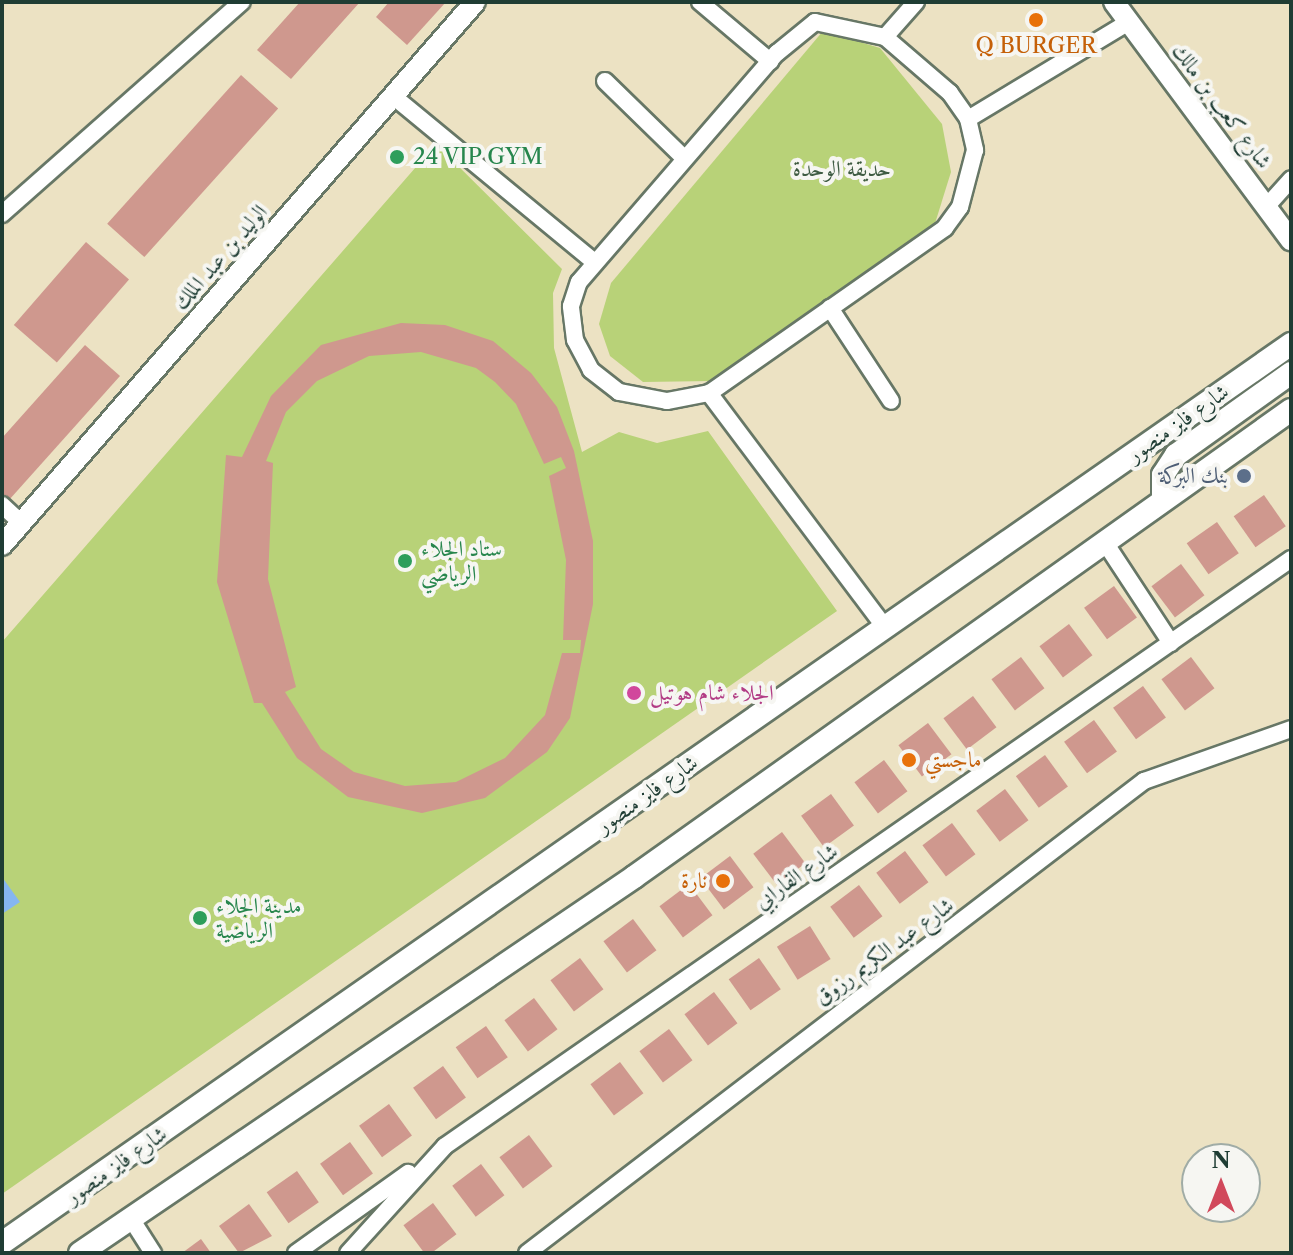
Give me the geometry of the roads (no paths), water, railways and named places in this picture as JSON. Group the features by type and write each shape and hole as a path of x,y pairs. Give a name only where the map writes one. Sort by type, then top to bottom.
{"highway":[{"name":"شارع فايز منصور","path":"2,1243 1291,344"},
{"path":"1163,498 1163,475 1176,455 1291,373"},
{"path":"80,1253 634,877 1163,498 1291,410"}],"main road":[{"name":"الوليد بن عبد الملك","path":"2,545 475,2"},
{"name":"شارع كعب بن مالك","path":"1114,2 1291,240"}],"street":[{"path":"2,214 242,2"},
{"path":"700,2 770,61"},
{"path":"885,37 916,2"},
{"path":"815,22 885,37 921,64 968,119 974,167 953,218 709,393 635,398 591,370 575,340 571,306 593,261 770,61 815,22"},
{"path":"968,119 1129,22"},
{"path":"605,81 684,158"},
{"path":"393,96 593,261"},
{"path":"1267,206 1291,179"},
{"path":"830,308 891,401"},
{"path":"709,393 884,626"},
{"path":"2,505 21,523"},
{"path":"1104,541 1171,643"},
{"name":"شارع الفارابي","path":"348,1253 445,1146 1291,559"},
{"name":"شارع عبد الكريم رزوق","path":"527,1253 1144,781 1291,729"},
{"path":"296,1253 445,1146"},
{"path":"130,1217 153,1253"}],"water":[{"path":"2,877 20,902 2,914"}],"place":[{"name":"Q BURGER","path":"1036,20"},
{"name":"24 VIP GYM","path":"397,157"},
{"name":"بنك البركة","path":"1244,476"},
{"name":"ستاد الجلاء الرياضي","path":"405,561"},
{"name":"الجلاء شام هوتيل","path":"634,693"},
{"name":"ماجستي","path":"909,760"},
{"name":"نارة","path":"723,881"},
{"name":"مدينة الجلاء الرياضية","path":"200,918"}],"park label":[{"name":"حديقة الوحدة","path":"842,169"}]}
